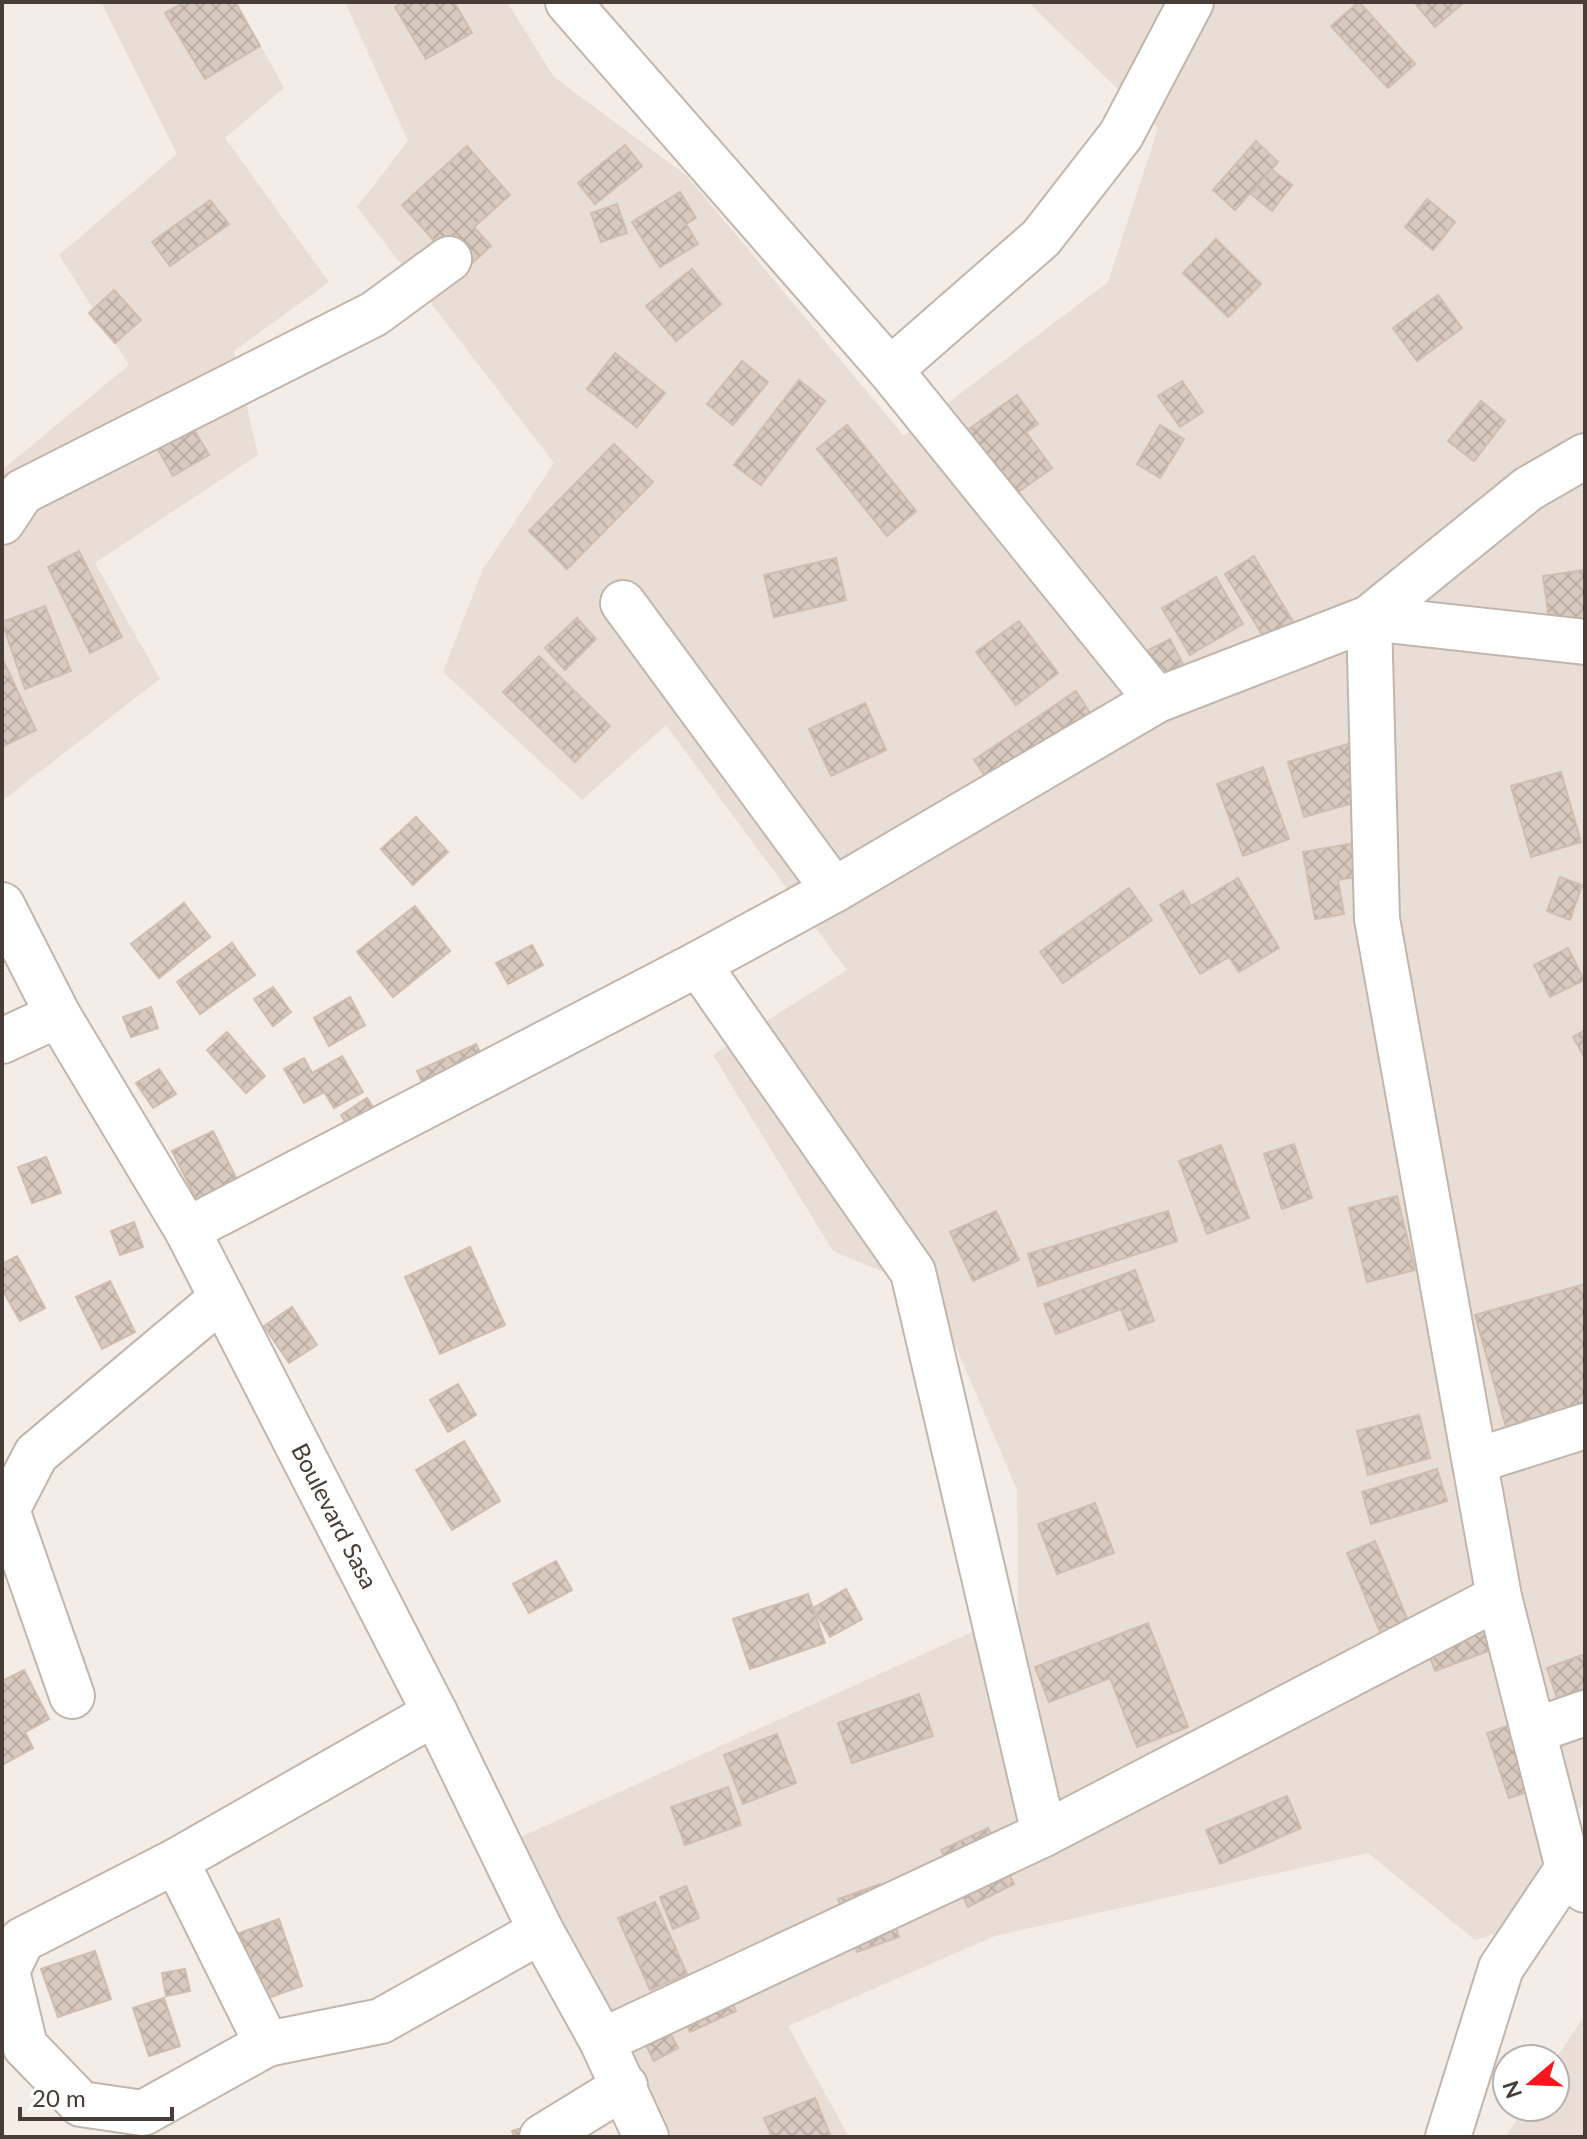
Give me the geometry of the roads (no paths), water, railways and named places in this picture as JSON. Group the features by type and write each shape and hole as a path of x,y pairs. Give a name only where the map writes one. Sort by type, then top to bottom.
{"street":[{"path":"568,2 890,370 1157,700"},
{"path":"890,370 1041,238 1121,135 1191,2"},
{"path":"2,522 22,492 374,314 449,259"},
{"path":"187,1230 834,890 1157,700 1369,618 1528,489 1585,456"},
{"path":"623,603 834,890"},
{"path":"1369,618 1585,642"},
{"path":"1369,618 1377,919 1499,1597 1533,1731 1576,1879 1501,1968 1448,2137"},
{"name":"Boulevard Sasa","path":"2,905 58,1015 187,1230 435,1713 541,1931 625,2086 646,2137"},
{"path":"698,964 913,1272 1044,1834"},
{"path":"2,1041 58,1015"},
{"path":"72,1696 7,1510 36,1454 222,1298"},
{"path":"1475,1461 1585,1427"},
{"path":"602,2041 1044,1834 1499,1597"},
{"path":"435,1713 176,1861 22,1940 7,1971 14,2049 81,2104 143,2113 267,2044 381,2021 541,1931"},
{"path":"1533,1731 1585,1713"},
{"path":"176,1861 267,2044"},
{"path":"542,2137 625,2086"}]}
